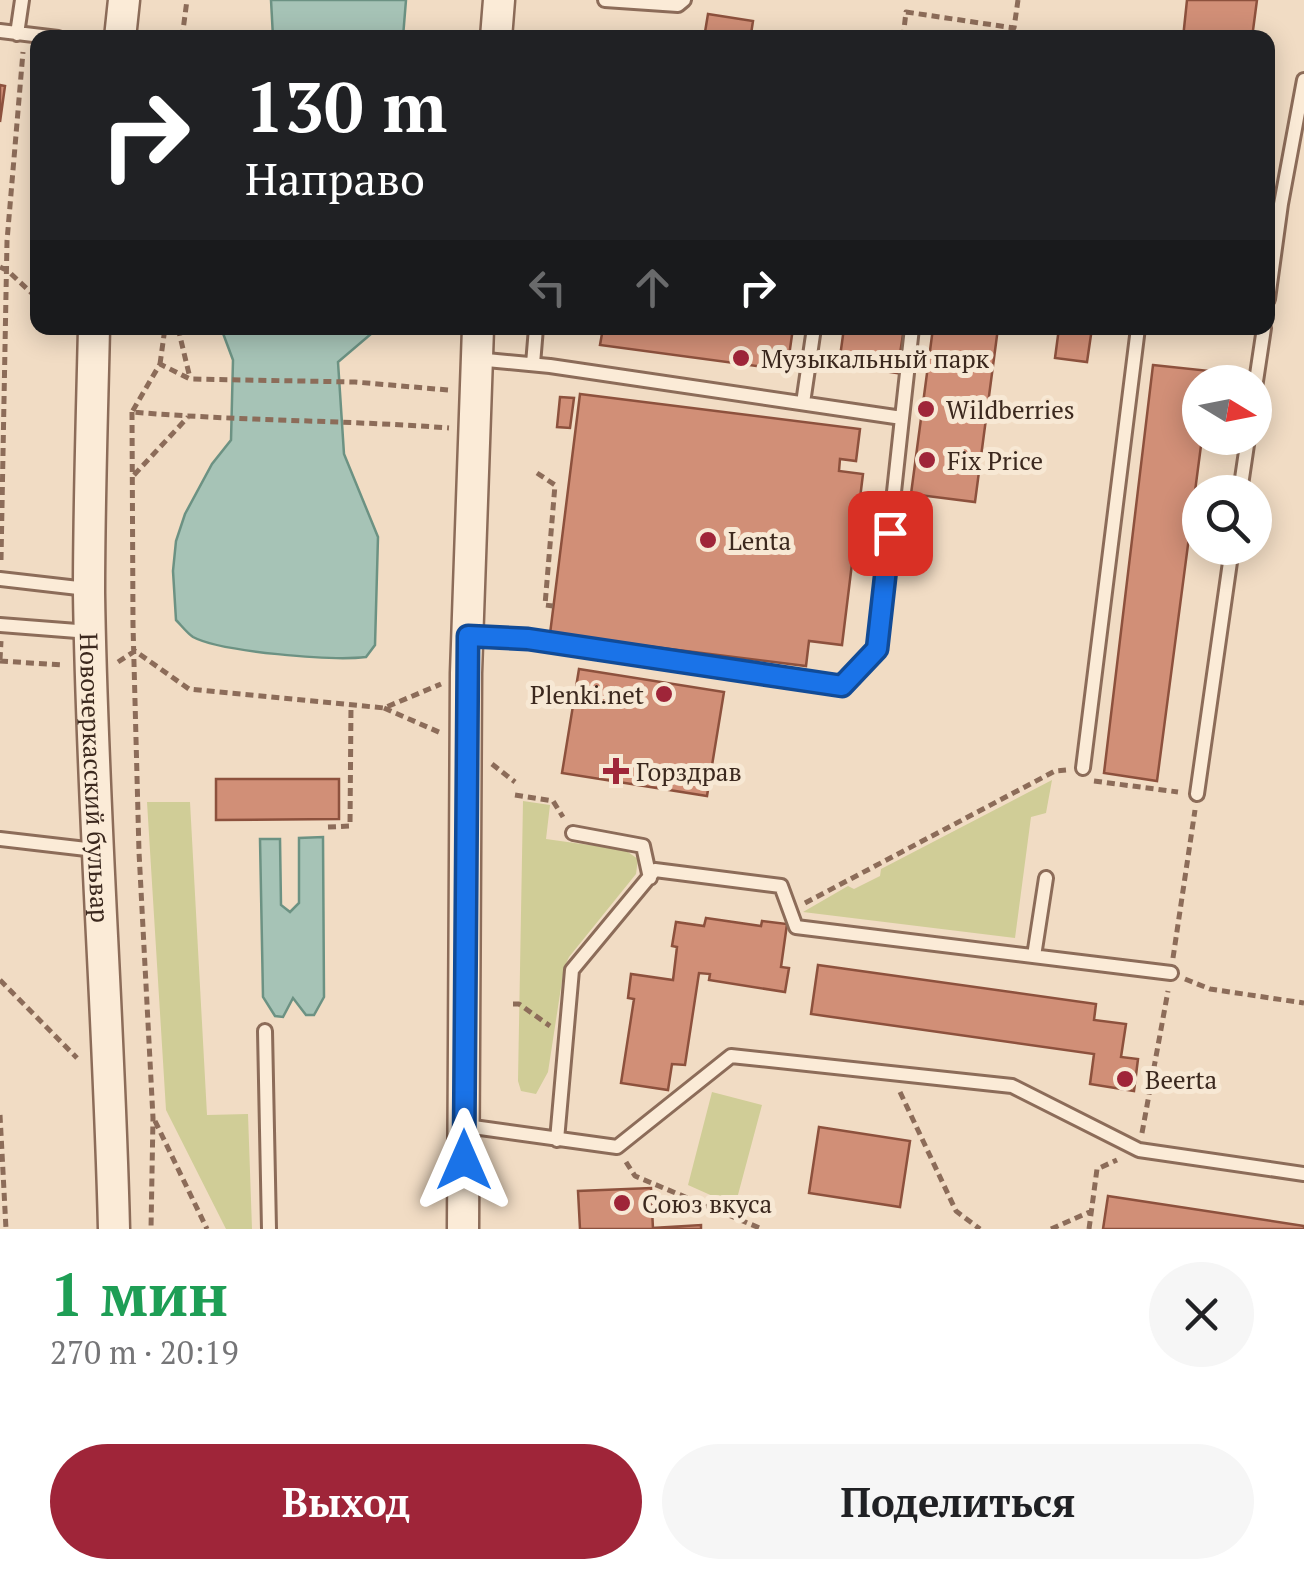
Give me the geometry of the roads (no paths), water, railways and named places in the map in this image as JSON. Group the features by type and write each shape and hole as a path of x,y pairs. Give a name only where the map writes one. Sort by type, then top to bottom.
{"street":[{"path":"121,30 124,0"},
{"path":"497,30 499,0"},
{"name":"Новочеркасский бульвар","path":"94,335 90,632 110,1054 114,1229"},
{"path":"463,1229 466,672 478,335"}],"lane":[{"path":"21,34 22,0"},
{"path":"605,0 661,5 678,5 684,0"},
{"path":"0,31 30,35"},
{"path":"1275,200 1304,80"},
{"path":"533,364 535,335"},
{"path":"804,403 813,335"},
{"path":"468,636 528,639 842,686 877,649 911,335"},
{"path":"1084,768 1137,335"},
{"path":"1258,365 1263,335"},
{"path":"476,360 533,364 902,418"},
{"path":"1197,794 1230,565"},
{"path":"0,579 90,589"},
{"path":"1,626 90,632"},
{"path":"573,833 643,846 650,878"},
{"path":"0,839 98,850"},
{"path":"557,1140 572,970 656,870 781,886 796,927 1171,974"},
{"path":"1034,956 1046,878"},
{"path":"265,1032 269,1229"},
{"path":"464,1126 617,1147 730,1056 1012,1086 1139,1150 1304,1174"}],"place":[{"name":"Музыкальный парк","path":"741,358"},
{"name":"Wildberries","path":"926,409"},
{"name":"Fix Price","path":"927,460"},
{"name":"Lenta","path":"708,540"},
{"name":"Plenki.net","path":"664,694"},
{"name":"Горздрав","path":"616,771"},
{"name":"Beerta","path":"1125,1079"},
{"name":"Союз вкуса","path":"622,1203"}]}
